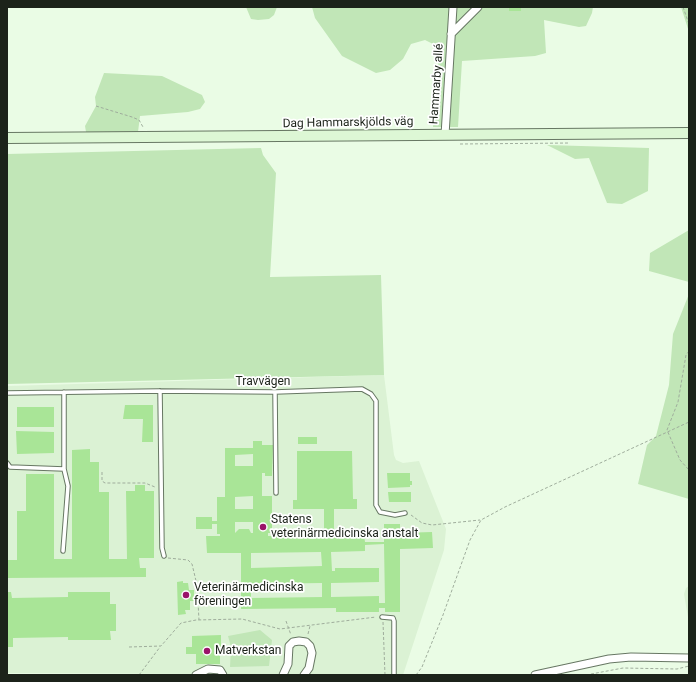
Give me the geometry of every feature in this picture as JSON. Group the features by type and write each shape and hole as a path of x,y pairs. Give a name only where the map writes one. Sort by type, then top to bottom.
{"main road":[{"name":"Dag Hammarskjölds väg","path":"7,138 689,133"}],"street":[{"name":"Hammarby allé","path":"445,135 453,7"},
{"name":"Hammarby allé","path":"451,34 478,7"},
{"path":"283,675 288,664 289,646 294,642 306,642 310,646 312,653 309,668 304,675"},
{"path":"535,675 609,659 631,657 689,658"},
{"path":"196,675 208,669 220,670 223,675"}],"lane":[{"name":"Travvägen","path":"7,393 160,390 275,392 362,389 372,394 376,401 376,506 380,512 395,515 405,513"},
{"path":"160,390 162,548 164,556"},
{"path":"63,551 68,486 64,469 64,392"},
{"path":"275,392 276,493"},
{"path":"7,463 10,467 64,469"},
{"path":"382,617 393,618 394,621 394,675"}],"path":[{"path":"683,7 689,24"},
{"path":"96,106 139,120 143,126 142,138"},
{"path":"689,351 686,355 678,402 667,430 680,460 689,470"},
{"path":"405,513 412,516 422,524 432,525 481,520 505,507 689,422"},
{"path":"102,472 102,481 106,483 145,483 161,490"},
{"path":"417,675 443,615 470,540 481,520"},
{"path":"164,556 168,558 188,560 192,564 197,585 198,620"},
{"path":"139,675 181,623 198,620 242,619 280,629 382,617 385,675"},
{"path":"286,621 294,642"},
{"path":"306,642 310,625"},
{"path":"129,647 161,646"},
{"path":"586,675 624,668 677,669 689,666"}],"shaded area":[{"path":"246,7 277,7 274,15 269,19 258,20 251,19"},
{"path":"312,7 593,7 586,26 579,27 544,20 546,53 535,56 462,61 458,127 433,127 439,56 437,46 425,40 411,44 403,59 390,70 376,73 342,56 315,18"},
{"path":"681,7 689,7 689,32"},
{"path":"104,73 162,76 202,95 205,102 200,109 188,112 140,116 138,132 86,132 85,126 96,106 95,97"},
{"path":"547,145 649,148 648,191 622,204 607,203 589,158 575,159"},
{"path":"261,148 263,155 276,173 270,277 381,275 384,375 7,384 7,154"},
{"path":"689,230 689,282 649,271 650,253"},
{"path":"689,294 689,499 638,484 647,445 656,436 669,385 673,334"},
{"path":"384,375 394,455 396,460 403,463 419,461 446,529 444,550 403,675 7,673 7,386"},
{"path":"689,586 689,623 684,594 686,588"},
{"path":"260,630 272,640 269,666 230,667 231,647 228,636"}],"building":[{"path":"509,7 521,7 521,11 509,11"},
{"path":"125,405 153,405 153,442 142,442 143,419 123,419"},
{"path":"17,407 54,407 54,427 17,427"},
{"path":"16,431 54,432 54,453 17,454"},
{"path":"298,437 317,437 317,444 298,444"},
{"name":"Statens veterinärmedicinska anstalt","path":"253,441 262,441 262,445 273,445 272,476 265,476 265,473 262,473 262,496 272,496 272,533 268,533 268,536 324,536 324,509 293,509 293,500 297,500 297,451 352,451 353,499 357,499 357,509 334,509 334,535 364,535 365,542 384,542 384,524 400,524 400,533 432,532 433,548 400,549 400,612 385,612 385,608 379,608 379,612 336,612 336,608 241,609 241,553 207,553 206,536 220,536 220,534 217,534 217,524 212,524 212,529 196,529 196,517 212,517 212,521 217,521 217,497 225,497 225,448 253,448","holes":["253,454 253,466 235,466 235,455","253,496 253,509 235,509 235,497","235,522 253,522 253,533 251,533 249,529 239,529 235,533","384,544 385,603 379,603 379,596 331,597 331,583 379,582 379,568 335,568 335,571 332,571 331,552 365,551 365,545","321,552 322,566 251,568 251,553","322,583 322,597 251,598 251,584"]},
{"path":"90,449 90,462 99,462 99,492 109,492 109,559 127,559 126,491 135,491 135,485 145,485 145,491 154,491 154,558 139,558 140,568 146,568 146,577 7,578 7,560 17,560 17,511 26,511 26,474 54,474 54,559 72,559 72,450"},
{"path":"387,473 410,473 410,481 412,481 412,485 410,485 410,487 388,488"},
{"path":"388,492 411,492 411,502 389,502"},
{"name":"Veterinärmedicinska föreningen","path":"183,581 183,583 188,583 189,590 194,590 194,601 190,601 190,610 185,610 186,614 178,615 177,582"},
{"path":"7,592 11,592 12,598 68,597 68,592 110,592 110,604 116,604 116,631 110,631 111,640 68,640 68,637 13,638 13,647 7,647"},
{"name":"Matverkstan","path":"221,635 221,647 229,647 229,654 220,654 220,664 196,664 196,654 186,654 186,647 192,647 192,636"}],"place":[{"name":"Statens veterinärmedicinska anstalt","path":"263,527"},
{"name":"Veterinärmedicinska föreningen","path":"186,595"},
{"name":"Matverkstan","path":"207,651"}]}
